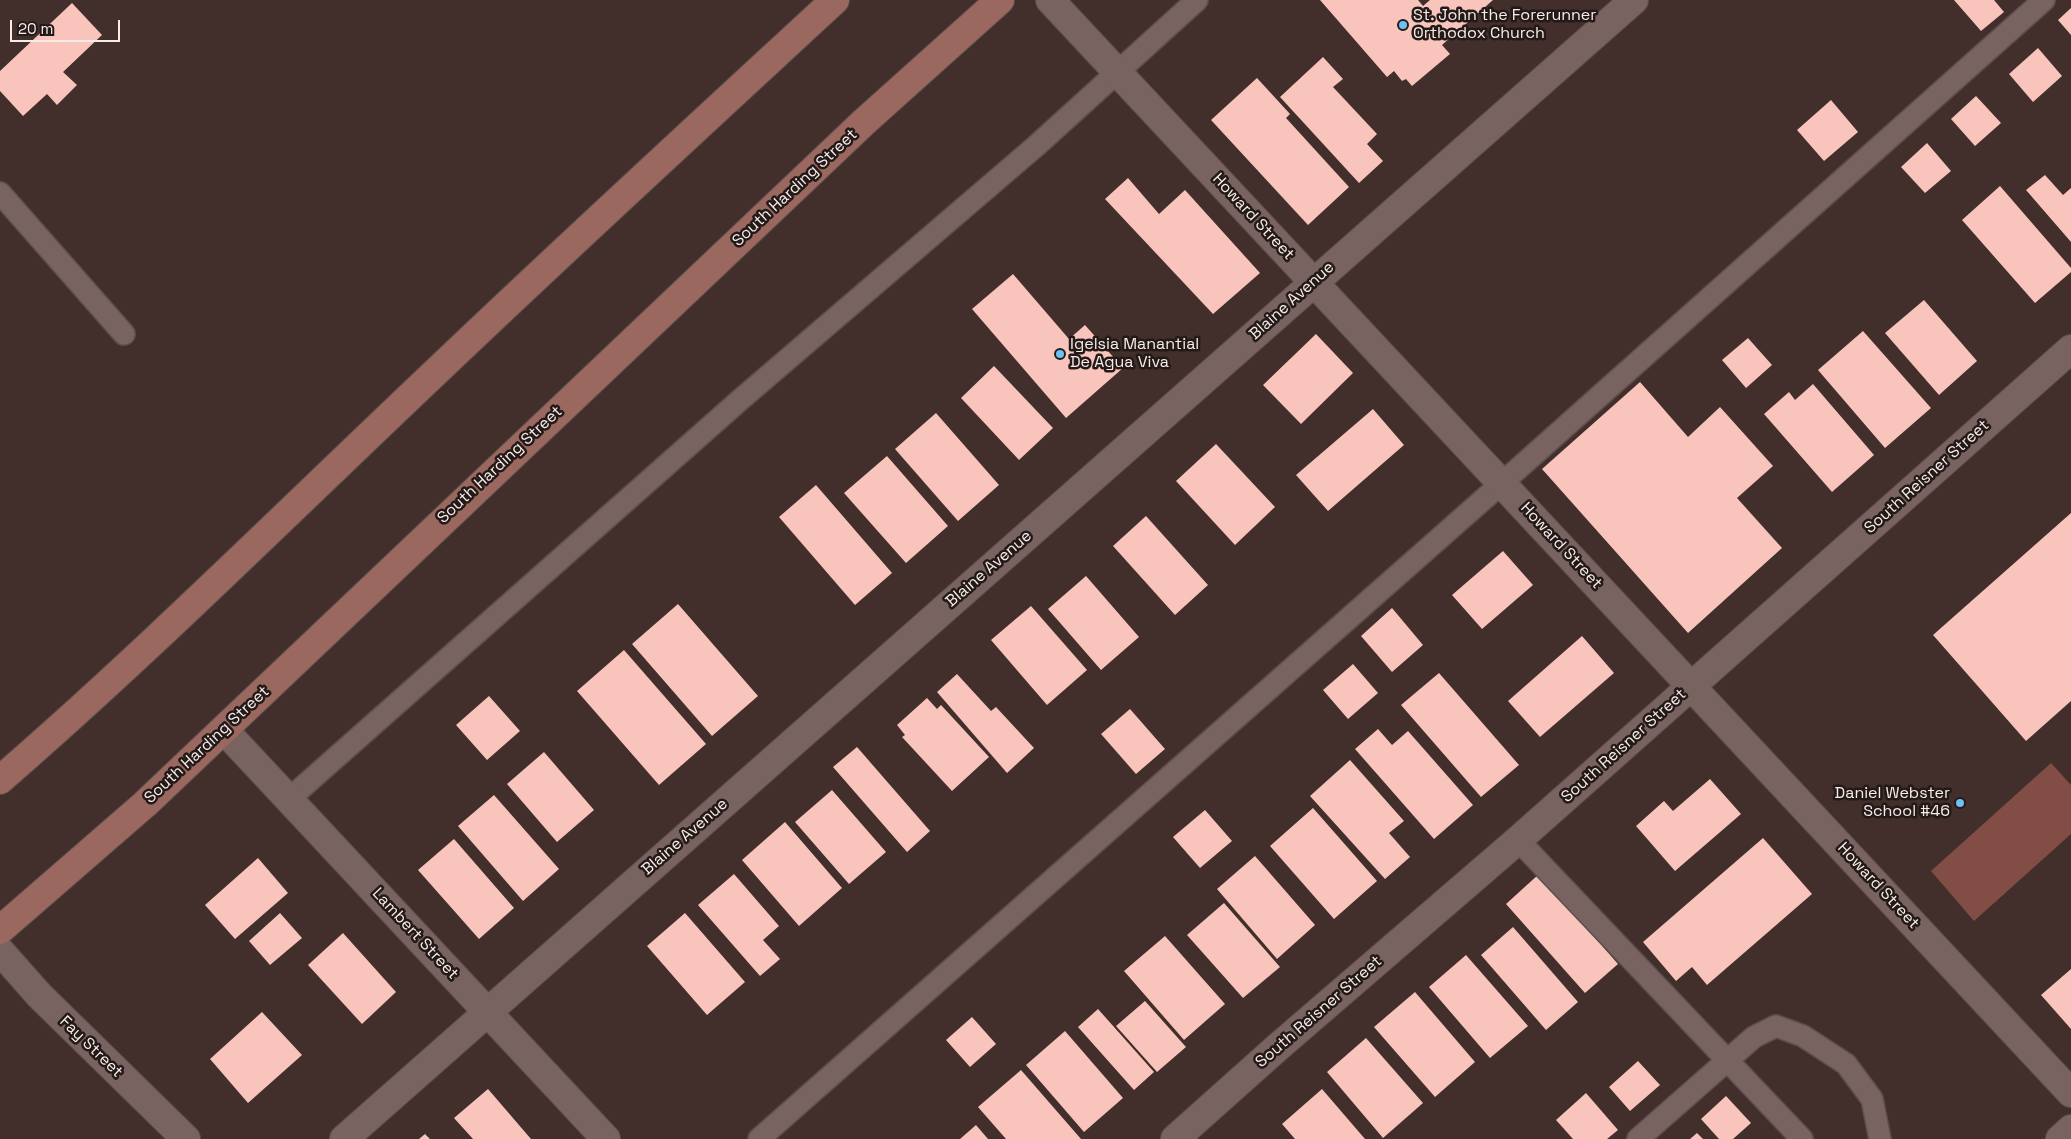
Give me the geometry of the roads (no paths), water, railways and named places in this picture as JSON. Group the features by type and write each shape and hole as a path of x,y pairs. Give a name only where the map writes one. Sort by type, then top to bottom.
{"main road":[{"path":"0,780 158,638 439,368 697,126 835,0"},
{"name":"South Harding Street","path":"0,930 145,804 427,534 864,122 1000,0"}],"street":[{"name":"Howard Street","path":"1050,0 2071,1093"},
{"name":"Blaine Avenue","path":"344,1139 1634,0"},
{"name":"South Reisner Street","path":"1175,1139 1518,840 2071,349"},
{"name":"Lambert Street","path":"224,730 606,1139"},
{"name":"Fay Street","path":"0,951 38,995 186,1139"},
{"path":"2060,1139 2071,1129"}],"lane":[{"path":"289,799 740,400 1036,146 1197,0"},
{"path":"759,1139 1502,483 2044,0"},
{"path":"0,193 124,334"},
{"path":"1518,840 1802,1139"},
{"path":"1638,1139 1754,1037 1776,1026 1803,1036 1846,1064 1872,1099 1880,1139"}],"place":[{"name":"St. John the Forerunner Orthodox Church","path":"1403,25"},
{"name":"Igelsia Manantial De Agua Viva","path":"1060,354"},
{"name":"Daniel Webster School #46","path":"1960,803"}]}
